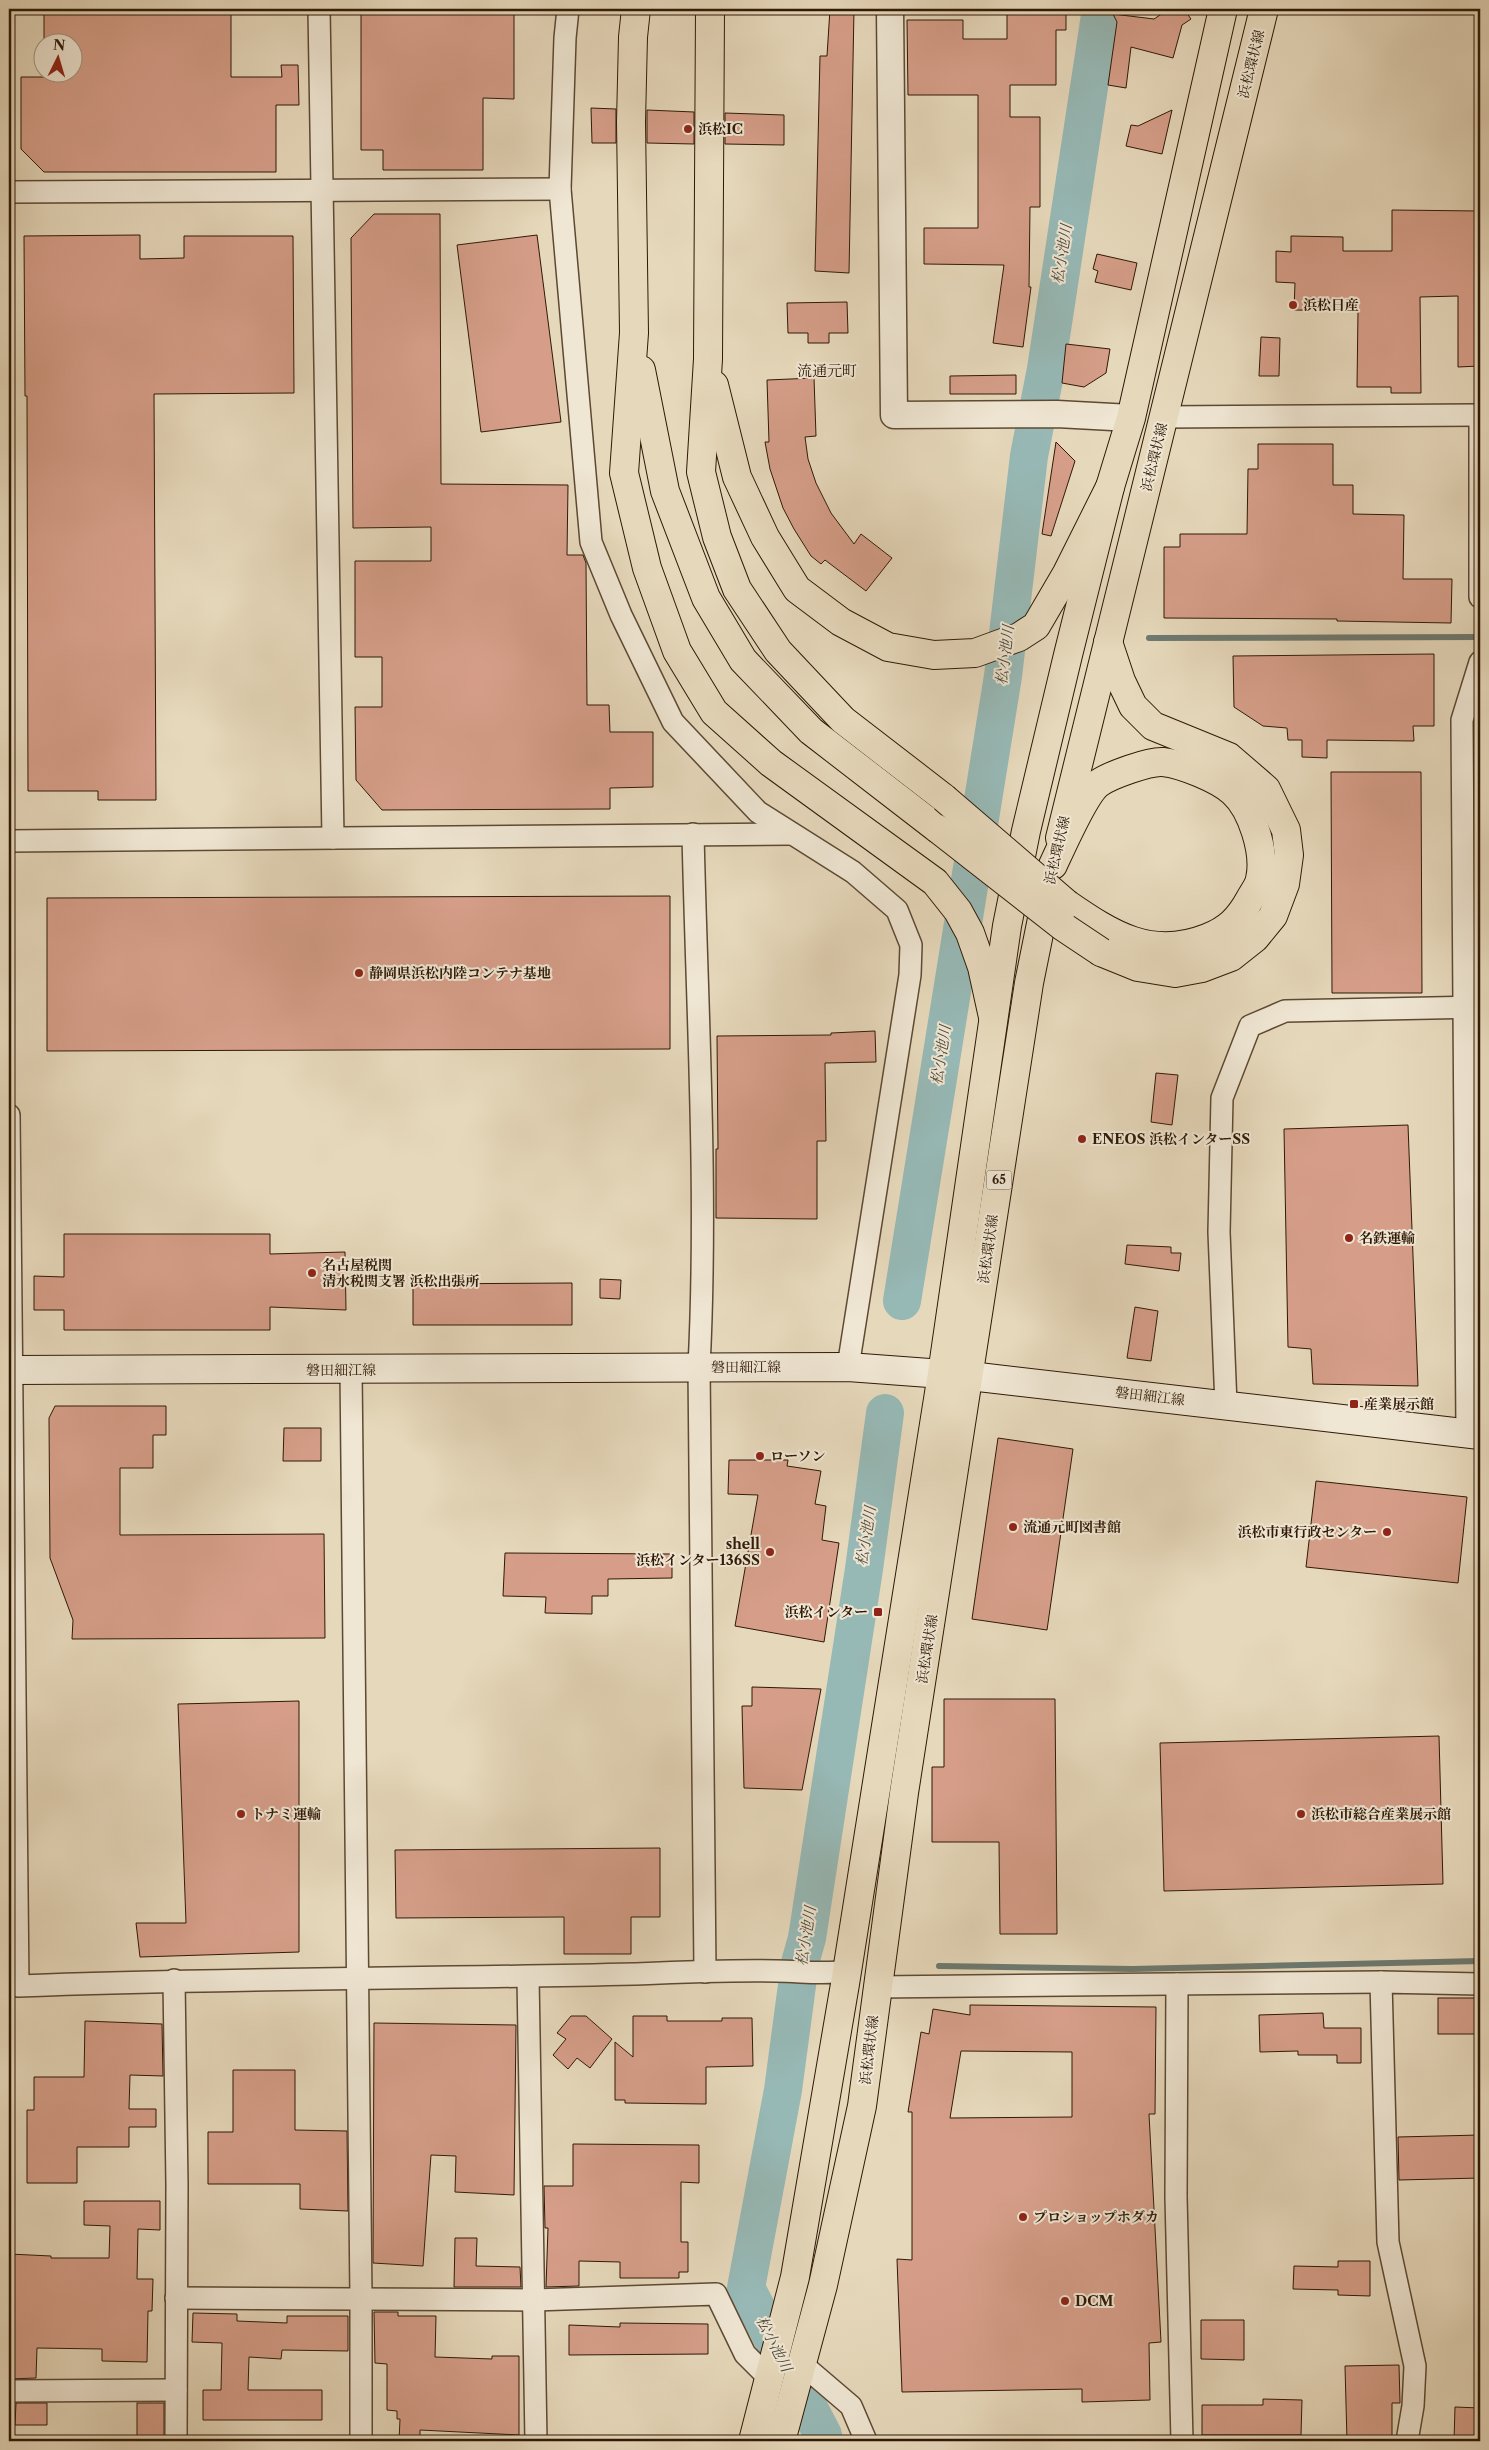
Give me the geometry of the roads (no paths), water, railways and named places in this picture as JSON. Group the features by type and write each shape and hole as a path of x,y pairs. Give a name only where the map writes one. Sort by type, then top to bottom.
{"main road":[{"path":"637,9 633,37 634,333 624,473 647,568 676,651 714,712 771,763 935,882 958,911 970,932 982,967 993,1017"},
{"name":"浜松環状線","path":"753,2441 795,2277 837,1973 942,1374 1007,926 1026,831 1110,487 1131,418 1223,9"},
{"name":"浜松環状線","path":"781,2441 803,2365 862,2106 904,1793 970,1376 1029,982 1053,866 1264,9"},
{"path":"710,16 708,359 701,472 717,537 737,589 778,651 842,720 944,798 1067,904 1108,931 1144,944 1169,947 1197,942 1221,933 1240,917 1260,879 1260,856 1256,832 1250,814 1232,792 1203,774 1162,762 1128,770 1098,784 1075,819 1053,866"},
{"path":"634,333 665,491 706,598 743,660 811,731 1062,926 1101,952 1138,967 1175,973 1202,968 1231,957 1255,938 1273,916 1285,884 1289,855 1286,830 1266,789 1230,757 1153,726 1133,706 1121,681 1108,642"},
{"path":"708,359 737,477 765,537 797,589 841,622 888,647 934,655 975,653 1019,637 1036,626 1046,612 1110,487"},
{"name":"磐田細江線","path":"10,1370 848,1367 970,1376 1474,1434"}],"street":[{"path":"319,9 333,838"},
{"path":"568,9 565,38 560,189 591,542 622,616 673,722 758,812 853,872 897,910 912,945 910,975 848,1367"},
{"path":"890,9 894,415 1057,414 1131,418"},
{"path":"9,192 322,192 560,189"},
{"path":"1164,417 1480,415 1480,597"},
{"path":"1474,1434 1472,1006 1462,720 1480,662"},
{"path":"693,834 701,1147 702,1300 699,1367 705,1972"},
{"path":"9,840 792,834"},
{"path":"1226,1405 1219,1232 1222,1098 1250,1026 1285,1011 1472,1006"},
{"path":"9,1115 10,1370 18,1986 174,1980 357,1980 778,1971 837,1973"},
{"path":"351,1370 362,2299 361,2441"},
{"path":"528,1976 536,2441"},
{"path":"174,1980 176,2441"},
{"path":"877,1987 1381,1982 1480,1984"},
{"path":"1381,1982 1388,2242 1415,2366 1413,2406 1407,2441"},
{"path":"1177,1984 1176,2197 1182,2441"},
{"path":"176,2298 534,2300 716,2294 746,2354 770,2379"},
{"path":"803,2365 851,2406 866,2441"},
{"path":"9,2392 176,2390"}],"waterway":[{"name":"松小池川","path":"902,1301 1003,676 1029,456 1046,369 1101,9"},
{"path":"1149,638 1480,637"},
{"name":"松小池川","path":"824,2441 823,2435 746,2288 783,2090 800,1963 807,1938 864,1569 885,1413"},
{"path":"939,1966 1132,1969 1480,1961"}],"place":[{"name":"浜松IC","path":"688,129"},
{"name":"浜松日産","path":"1293,305"},
{"name":"静岡県浜松内陸コンテナ基地","path":"359,973"},
{"name":"ENEOS 浜松インターSS","path":"1082,1139"},
{"name":"名鉄運輸","path":"1349,1238"},
{"name":"名古屋税関 清水税関支署 浜松出張所","path":"312,1273"},
{"name":"産業展示館","path":"1354,1404"},
{"name":"ローソン","path":"760,1456"},
{"name":"流通元町図書館","path":"1013,1527"},
{"name":"浜松市東行政センター","path":"1387,1532"},
{"name":"shell 浜松インター136SS","path":"770,1552"},
{"name":"浜松インター","path":"878,1612"},
{"name":"トナミ運輸","path":"241,1814"},
{"name":"浜松市総合産業展示館","path":"1301,1814"},
{"name":"プロショップホダカ","path":"1023,2217"},
{"name":"DCM","path":"1065,2301"}],"district":[{"name":"流通元町","path":"827,371"}]}
